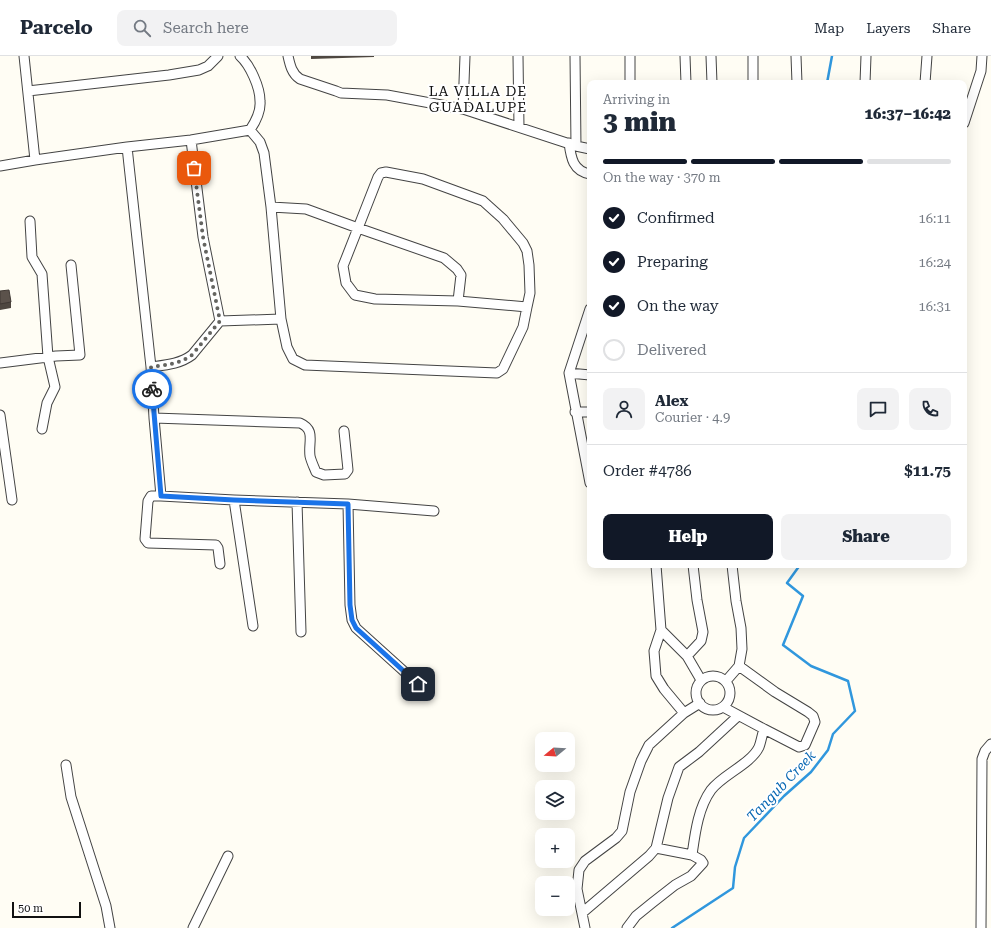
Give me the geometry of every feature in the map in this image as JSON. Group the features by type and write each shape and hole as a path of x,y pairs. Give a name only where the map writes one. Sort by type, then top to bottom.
{"street":[{"path":"24,56 35,160"},
{"path":"28,91 177,74 199,70 208,66 218,56"},
{"path":"0,166 127,147 191,140 250,130 256,122 260,100 254,77 244,59 240,56"},
{"path":"288,56 295,76 336,92 387,96 463,109 587,148"},
{"path":"463,109 465,56"},
{"path":"518,56 519,127"},
{"path":"575,56 572,160 576,166 587,173"},
{"path":"630,56 630,80"},
{"path":"685,56 686,80"},
{"path":"711,56 712,80"},
{"path":"753,56 753,80"},
{"path":"796,56 797,80"},
{"path":"865,80 866,56"},
{"path":"925,80 927,56"},
{"path":"967,113 980,71 982,56"},
{"path":"250,130 260,142 264,153 271,208 281,319 287,347 293,359 305,365 497,372 503,369 506,363 523,327 527,307 530,292 529,265 527,252 523,243 503,219 483,201 423,179 386,172 378,176 343,266 346,283 355,295 374,299 458,301 527,307"},
{"path":"191,140 203,237 220,321"},
{"path":"127,147 151,367 161,496"},
{"path":"271,208 306,209 444,258 457,269 461,275 458,301"},
{"path":"30,222 32,257 42,274 48,357 55,388 47,403 42,429"},
{"path":"0,363 81,354 71,265"},
{"path":"587,317 569,373 587,468"},
{"path":"151,367 181,362 187,359 220,321 281,319"},
{"path":"580,337 587,338"},
{"path":"569,373 587,375"},
{"path":"576,412 587,412"},
{"path":"0,415 12,500"},
{"path":"154,418 300,423 305,425 309,430 311,437 310,457 316,472 324,475 345,474 348,470 344,431"},
{"path":"220,564 218,548 216,545 146,542 148,500 151,496 348,504 434,511"},
{"path":"234,500 253,626"},
{"path":"297,502 301,632"},
{"path":"348,504 350,605 352,620 356,628 418,684"},
{"path":"656,568 661,630 654,651 656,676 664,689 684,713"},
{"path":"688,656 701,641 703,632 693,568"},
{"path":"726,681 739,666 742,650 741,628 732,568"},
{"path":"661,630 688,656 702,680"},
{"path":"723,707 733,711 738,716 764,730 799,747 805,745 815,722 813,716 808,712 775,692 739,666"},
{"path":"714,676 721,677 726,681 730,692 727,703 723,707 711,709 700,703 697,689 702,680 707,677 714,676"},
{"path":"585,928 577,889 579,870 585,862 622,831 630,792 649,744 684,713 700,703"},
{"path":"582,913 649,856 656,848 668,798 679,767 699,752 738,716"},
{"path":"692,855 700,817 706,799 711,790 758,749 764,730"},
{"path":"981,928 982,759 985,751 991,744"},
{"path":"66,765 71,796 106,906 110,928"},
{"path":"627,928 636,916 675,885 694,874 703,863 692,855 656,848"},
{"path":"193,928 228,856"}],"building":[{"path":"9,290 11,302 0,304 0,291"}],"waterway":[{"name":"Tangub Creek","path":"828,80 832,56"},
{"name":"Tangub Creek","path":"672,928 733,888 735,867 744,838 784,796 811,772 828,750 833,734 855,711 848,681 811,666 783,645 803,596 787,583 798,568"}],"way so far":[{"path":"152,389 151,367 181,362 187,359 220,321 203,237 194,168"}],"district":[{"name":"LA VILLA DE GUADALUPE","path":"478,100"}],"route":[{"path":"152,389 161,496 348,504 350,605 352,620 356,628 418,684"}]}
